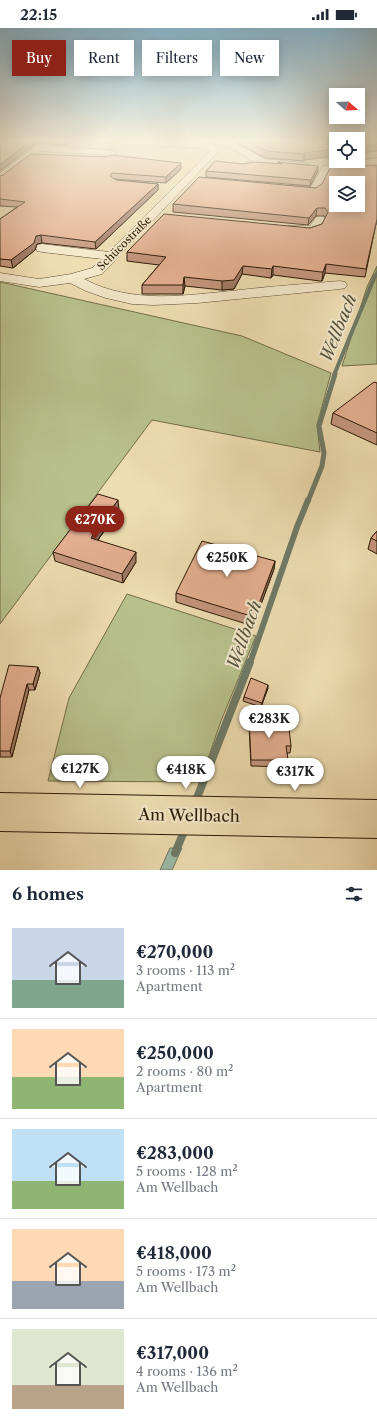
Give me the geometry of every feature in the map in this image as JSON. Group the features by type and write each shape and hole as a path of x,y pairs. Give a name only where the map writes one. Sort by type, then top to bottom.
{"main road":[{"name":"Am Wellbach","path":"0,812 377,819"}],"street":[{"name":"Schücostraße","path":"0,277 39,283 72,278 96,271 188,179"},
{"path":"277,187 315,191 321,179"},
{"path":"163,187 202,181"},
{"path":"152,215 167,216"},
{"path":"277,227 312,231 316,228 320,219"},
{"path":"42,248 112,256"},
{"path":"72,278 91,289 126,298 146,301 190,299 340,285"}],"green space":[{"path":"377,266 377,364 342,366 367,287"},
{"path":"0,282 242,336 331,373 317,425 320,452 152,420 0,624"},
{"path":"127,594 256,636 221,721 200,782 48,781 69,698"}],"shaded area":[{"path":"170,848 182,848 172,870 160,870"}],"building":[{"path":"0,179 115,179 158,184 95,242 41,235 36,236 34,243 11,260 0,259 0,219 25,202 0,199"},
{"path":"197,179 223,179 316,188 322,184 324,179 329,179 329,212 365,212 365,179 377,179 377,219 366,269 326,264 323,272 321,272 273,266 272,269 243,266 234,280 222,281 184,277 183,285 142,285 166,257 127,252 164,214 310,228 322,224 328,212 325,208 317,208 309,218 173,204"},
{"path":"374,382 377,383 377,433 333,413"},
{"path":"98,494 118,500 91,538 136,552 122,574 53,552"},
{"path":"377,531 377,541 371,538"},
{"path":"202,541 275,561 254,617 176,593"},
{"path":"9,665 38,667 33,684 27,684 10,751 0,751 0,698"},
{"path":"251,678 268,685 262,703 244,697"},
{"path":"249,718 288,720 291,746 286,746 288,760 251,760"}],"waterway":[{"name":"Wellbach","path":"375,277 377,272"},
{"name":"Wellbach","path":"334,375 375,276"},
{"name":"Wellbach","path":"308,501 322,466 324,453 319,426 335,374"},
{"name":"Wellbach","path":"250,663 297,527 308,500"},
{"name":"Wellbach","path":"195,803 250,662"},
{"name":"Wellbach","path":"175,853 185,829"}]}
